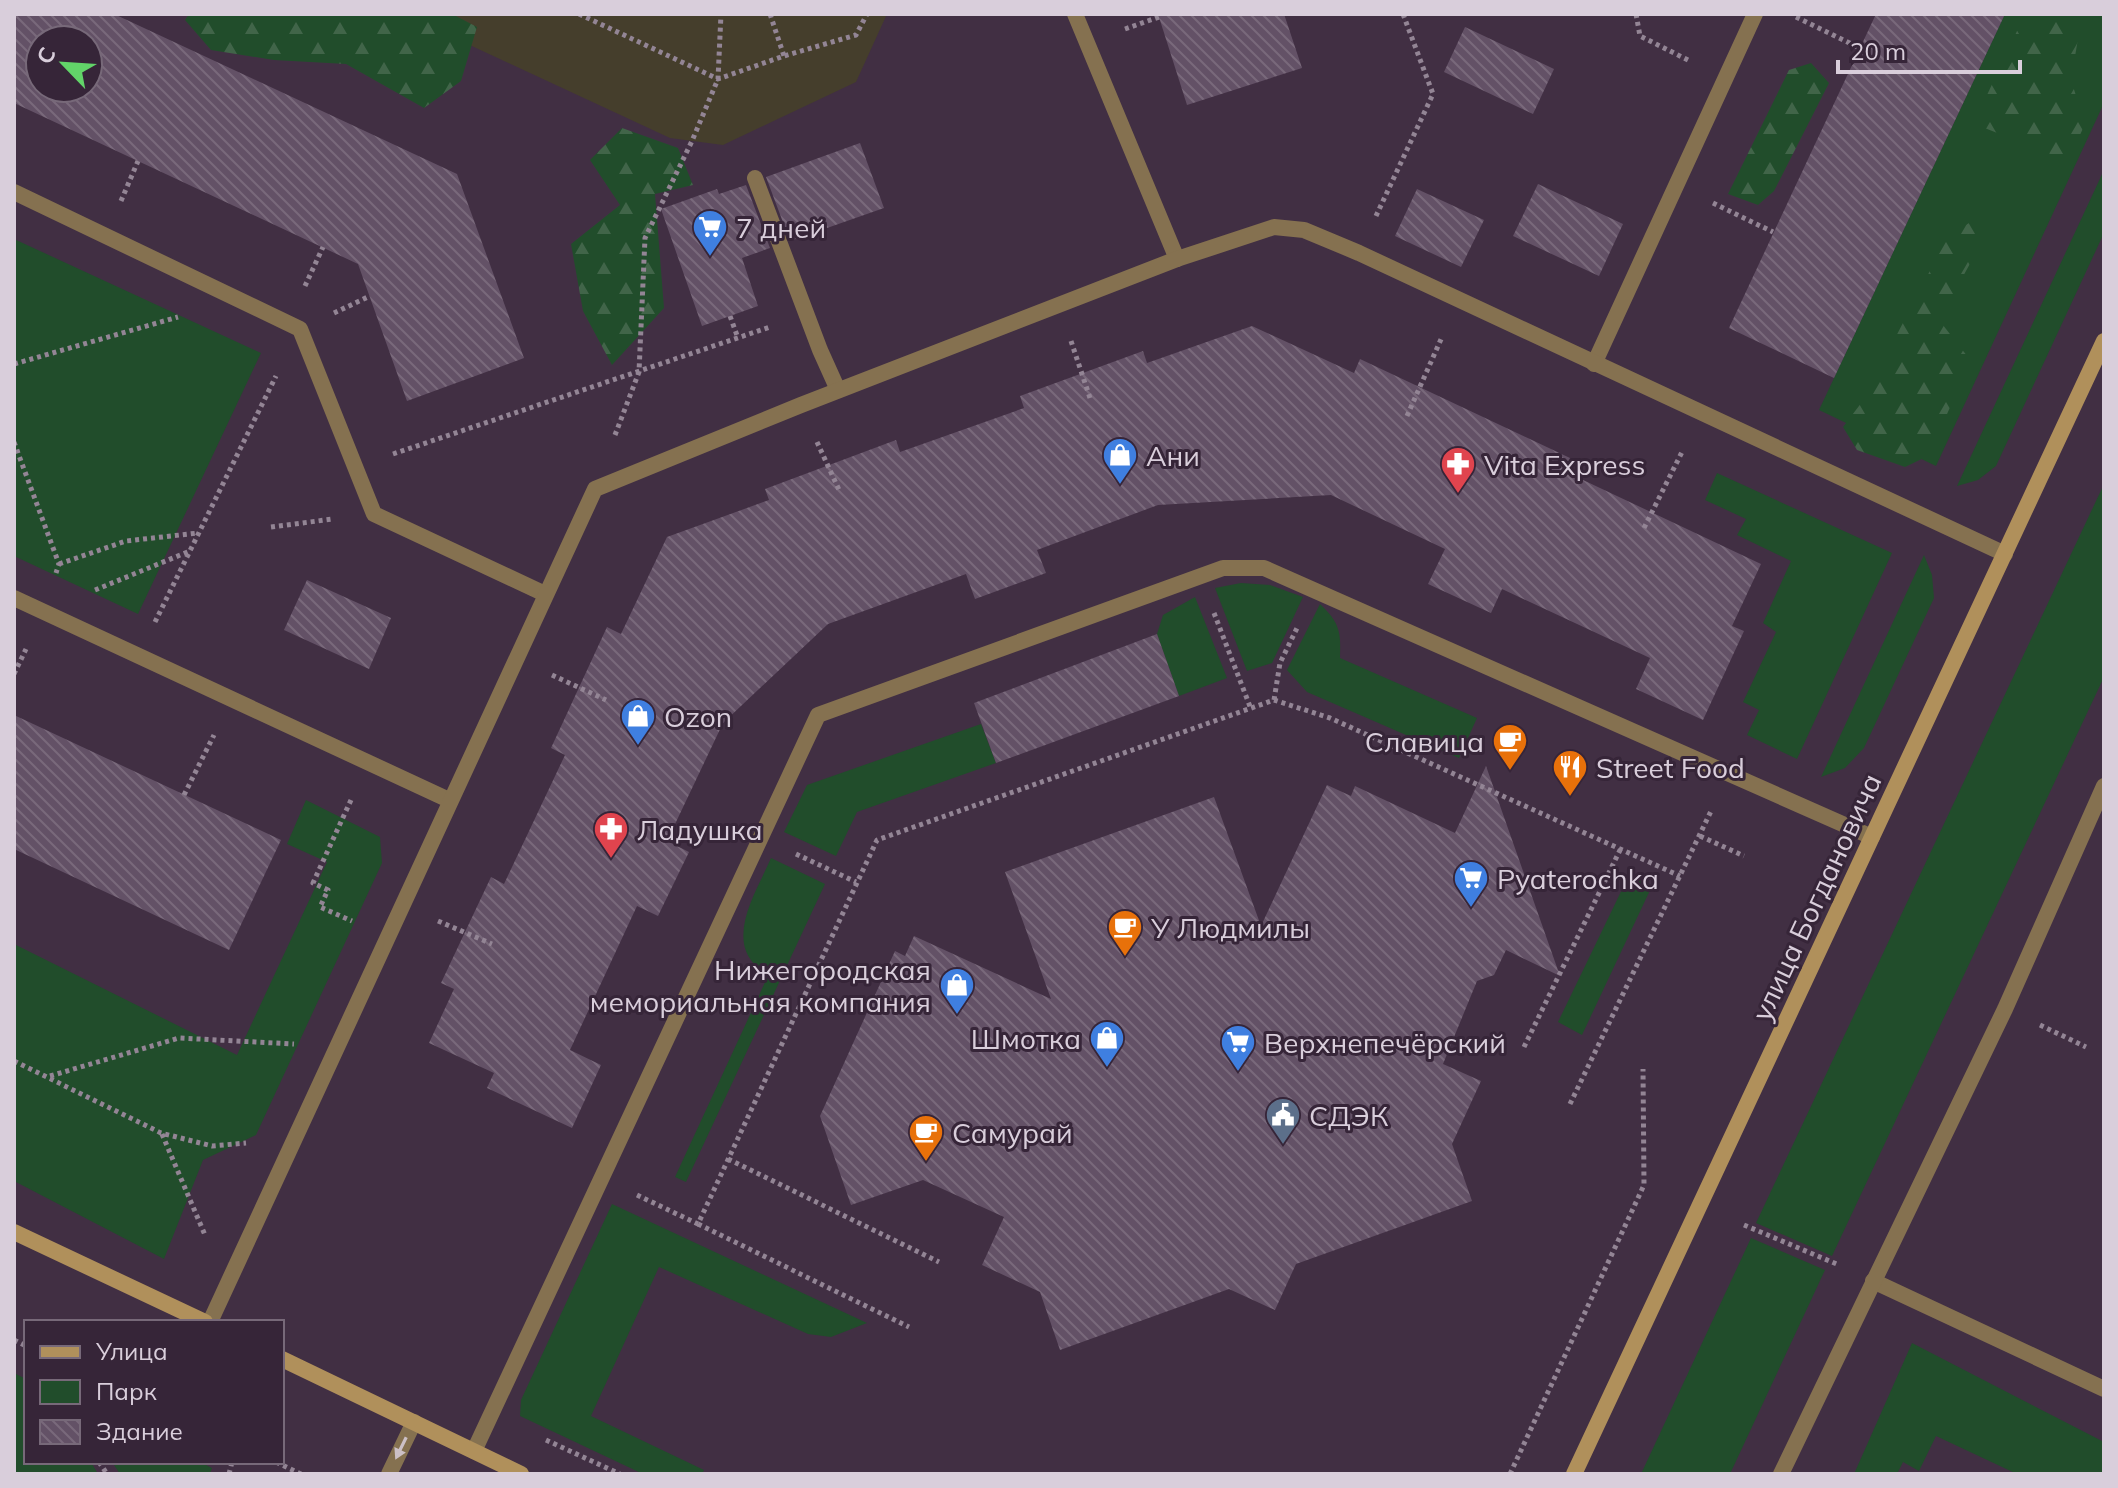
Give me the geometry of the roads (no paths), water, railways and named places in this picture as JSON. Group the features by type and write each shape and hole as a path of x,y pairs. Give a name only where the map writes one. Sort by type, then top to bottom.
{"street":[{"name":"улица Богдановича","path":"1574,1474 2104,341"},
{"path":"14,1232 204,1320"},
{"path":"284,1360 521,1474"}],"lane":[{"path":"1075,14 1177,259"},
{"path":"1594,364 1755,14"},
{"path":"755,178 838,390"},
{"path":"14,192 300,329 374,514 545,594"},
{"path":"209,1320 232,1278 390,938 449,800 595,489 838,390 1177,259 1274,227 1304,230 1359,253 2005,554"},
{"path":"474,1451 818,715 1198,576 1223,568 1264,568 1872,837"},
{"path":"14,598 449,800"},
{"path":"1781,1474 2005,1009 2104,786"},
{"path":"1873,1281 2104,1389"},
{"path":"389,1474 414,1422"}],"place":[{"name":"7 дней","path":"710,258"},
{"name":"Ани","path":"1120,486"},
{"name":"Vita Express","path":"1458,495"},
{"name":"Ozon","path":"638,747"},
{"name":"Славица","path":"1510,772"},
{"name":"Street Food","path":"1570,798"},
{"name":"Ладушка","path":"611,860"},
{"name":"Pyaterochka","path":"1471,909"},
{"name":"У Людмилы","path":"1125,958"},
{"name":"Нижегородская мемориальная компания","path":"957,1016"},
{"name":"Шмотка","path":"1107,1069"},
{"name":"Верхнепечёрский","path":"1238,1073"},
{"name":"СДЭК","path":"1283,1146"},
{"name":"Самурай","path":"926,1163"}]}
